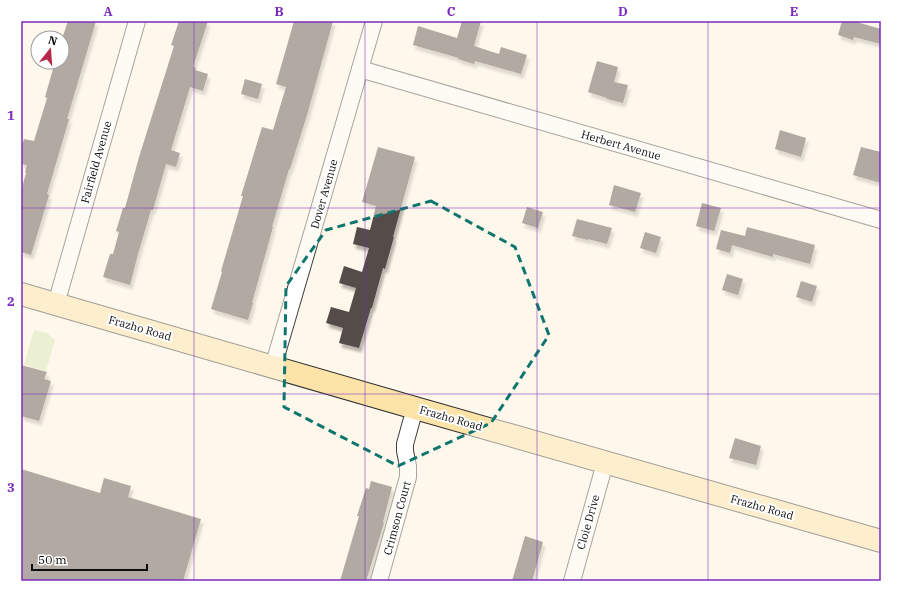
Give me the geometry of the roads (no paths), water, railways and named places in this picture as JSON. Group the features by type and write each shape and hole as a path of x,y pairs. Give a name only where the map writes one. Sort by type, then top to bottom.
{"street":[{"name":"Fairfield Avenue","path":"56,304 137,21"},
{"name":"Dover Avenue","path":"274,367 374,21"},
{"name":"Herbert Avenue","path":"360,69 881,220"},
{"name":"Frazho Road","path":"21,294 605,463 881,541"},
{"name":"Crimson Court","path":"380,581 408,477 405,444 415,408"},
{"name":"Cloie Drive","path":"572,581 605,463"}]}
